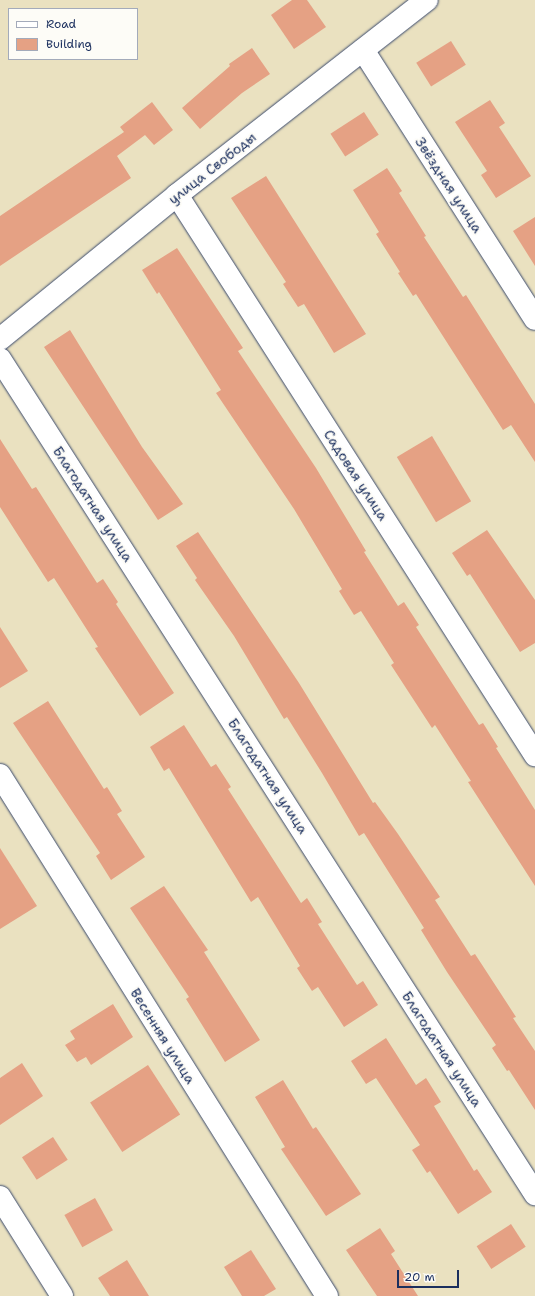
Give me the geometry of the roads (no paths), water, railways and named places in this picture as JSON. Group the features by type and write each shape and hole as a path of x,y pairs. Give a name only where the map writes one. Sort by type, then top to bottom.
{"street":[{"name":"улица Свободы","path":"0,339 177,195 427,0"},
{"name":"Звёздная улица","path":"363,50 535,319"},
{"name":"Садовая улица","path":"177,195 535,755"},
{"name":"Благодатная улица","path":"0,359 535,1194"},
{"name":"Весенняя улица","path":"0,775 327,1296"},
{"path":"0,1197 62,1296"}]}
